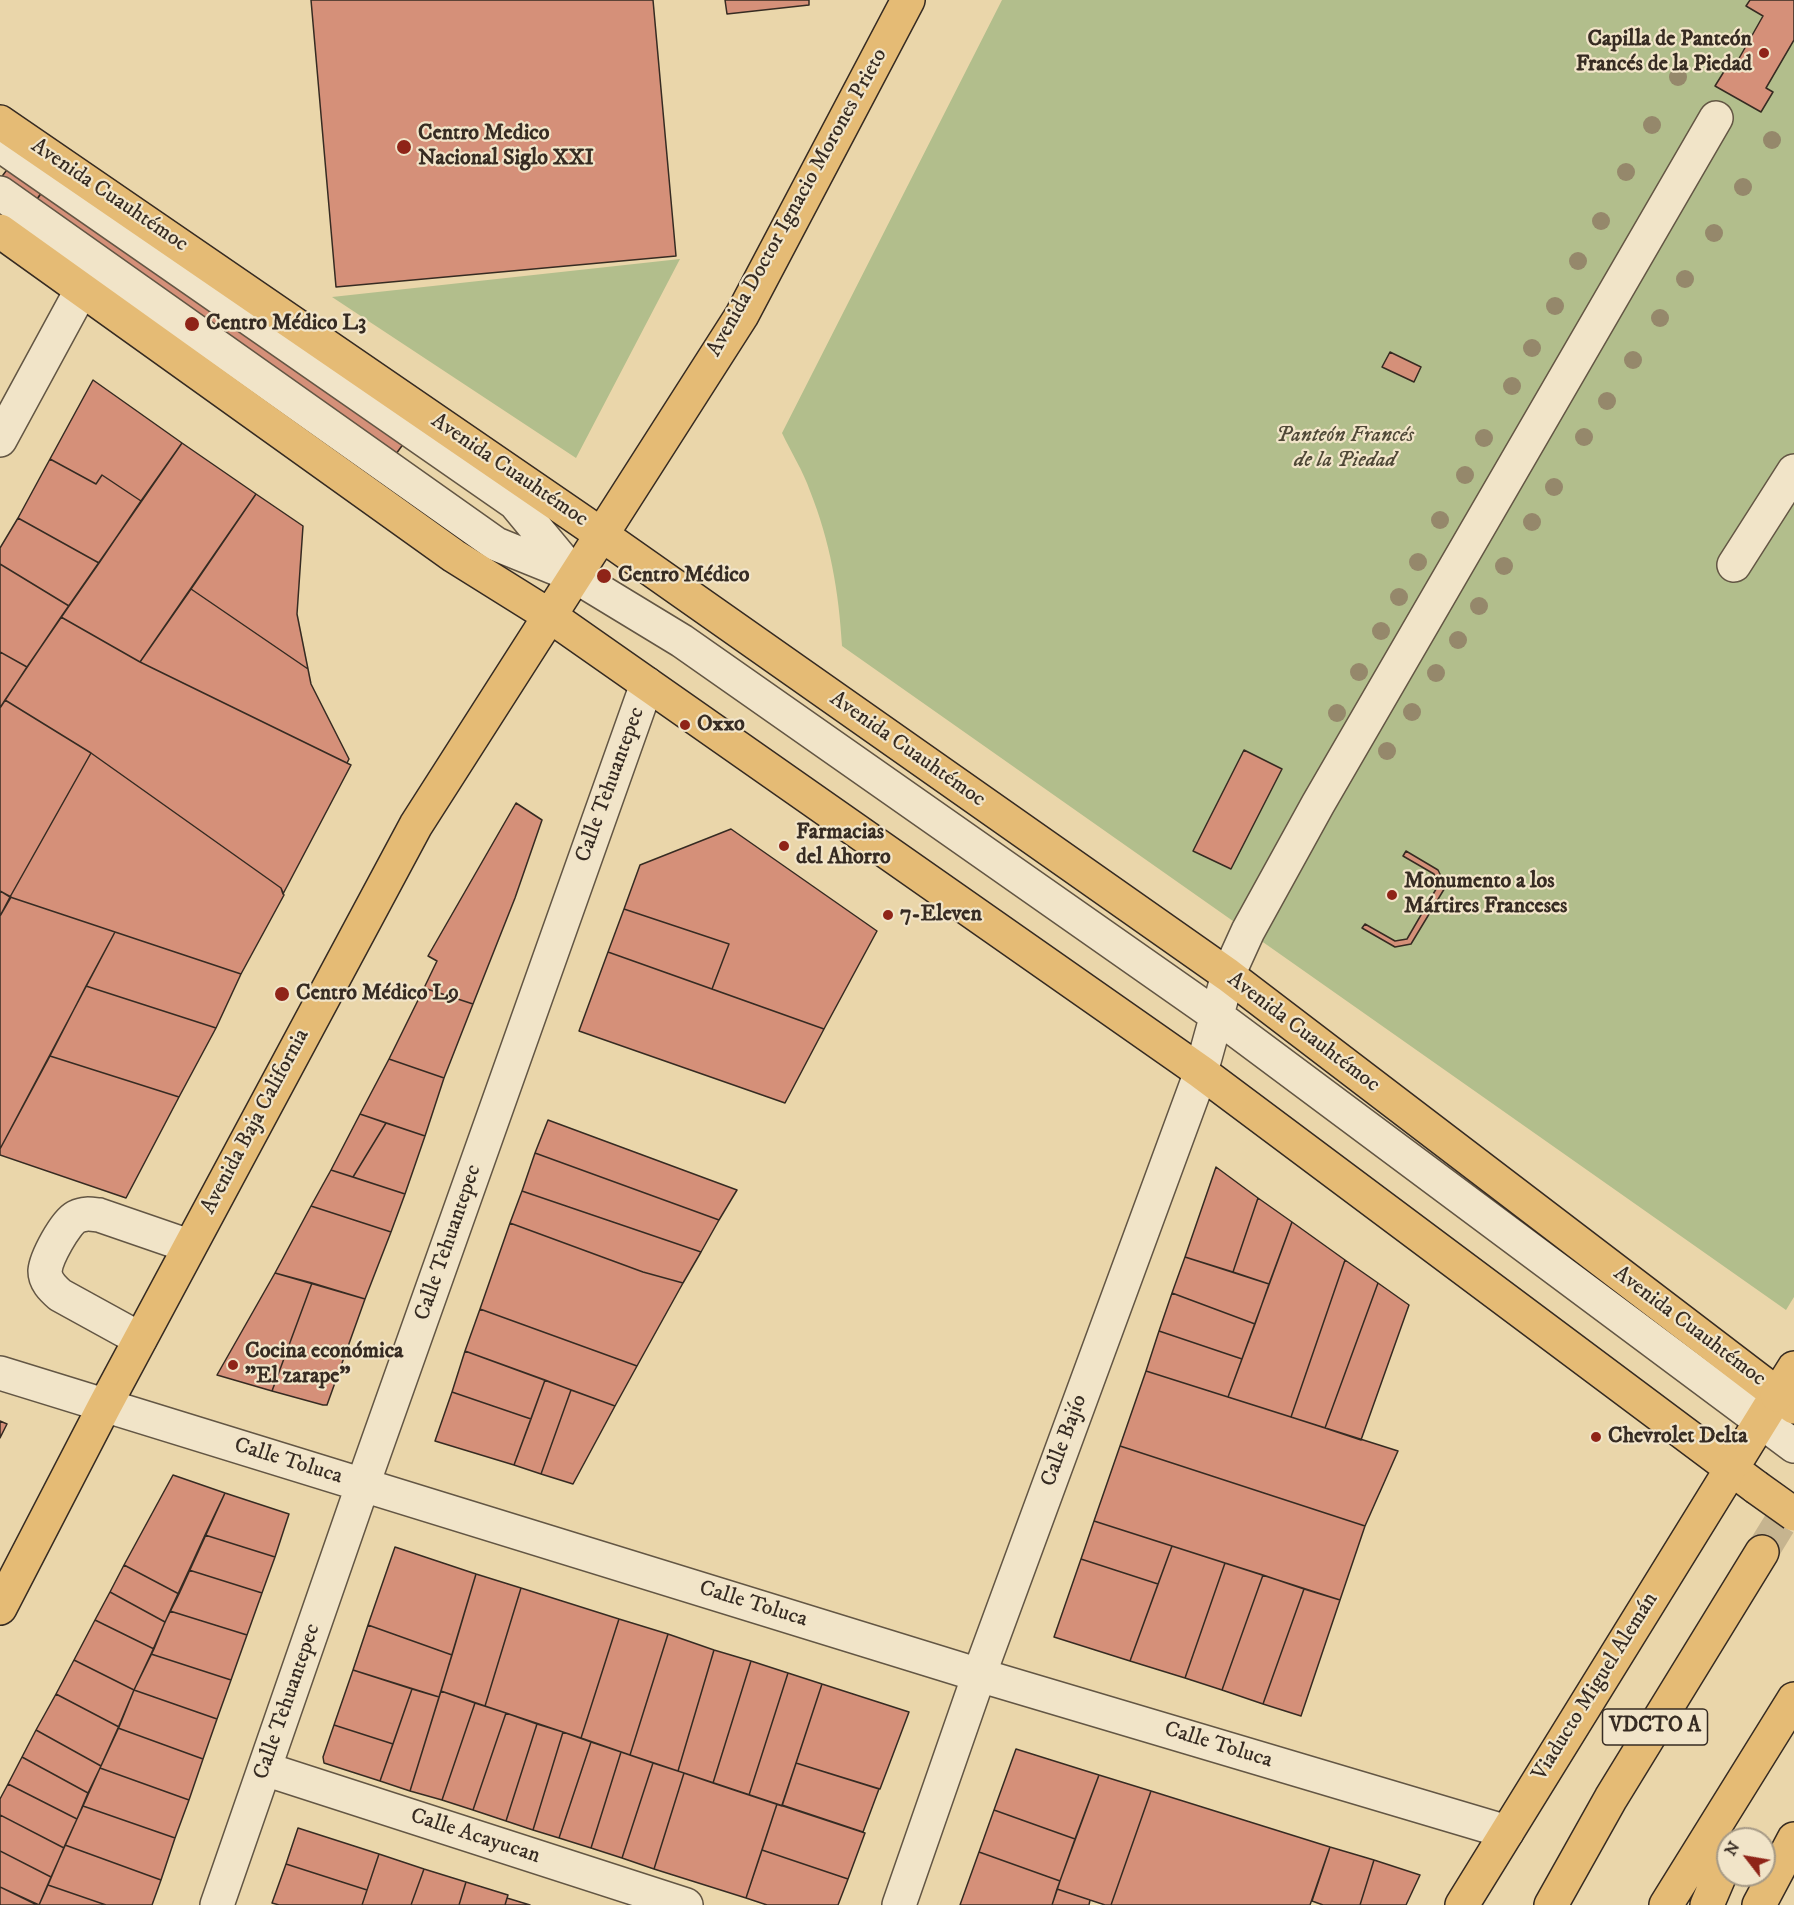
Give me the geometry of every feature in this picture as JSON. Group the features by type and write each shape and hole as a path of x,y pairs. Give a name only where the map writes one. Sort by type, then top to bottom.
{"main road":[{"name":"Avenida Doctor Ignacio Morones Prieto","path":"550,616 742,315 908,0"},
{"name":"Avenida Cuauhtémoc","path":"0,122 602,535 1228,975 1788,1390"},
{"path":"0,231 454,556 550,616 1201,1072 1794,1514"},
{"name":"Avenida Baja California","path":"0,1608 189,1246 416,825 550,616"},
{"name":"Viaducto Miguel Alemán","path":"1462,1905 1507,1832 1743,1478 1780,1436 1788,1390"},
{"name":"VDCTO A","path":"1551,1905 1611,1798 1762,1552"},
{"path":"1740,1827 1790,1706"},
{"path":"1666,1905 1790,1706"},
{"path":"1760,1905 1794,1839"},
{"path":"1707,1905 1716,1884"}],"street":[{"name":"Calle Bajío","path":"899,1905 979,1675 1201,1072 1228,975 1248,931 1318,804 1716,118"},
{"path":"0,145 515,503 575,576"},
{"path":"0,193 496,544 575,576 682,640 1217,1016 1780,1436"},
{"path":"0,440 82,289"},
{"path":"1734,565 1794,471"},
{"name":"Calle Tehuantepec","path":"217,1905 363,1484 646,684"},
{"path":"140,1339 60,1295 49,1285 45,1271 59,1238 74,1218 86,1213 99,1215 189,1246"},
{"name":"Calle Toluca","path":"0,1373 104,1407 363,1484 979,1675 1507,1832"},
{"name":"Calle Acayucan","path":"265,1769 686,1905"}],"green space":[{"name":"Panteón Francés de la Piedad","path":"1002,0 1794,0 1794,1297 1786,1310 842,646 836,586 823,529 807,484 782,433"},
{"path":"680,259 576,458 332,297"}],"building":[{"path":"311,0 653,0 676,256 336,287"},
{"path":"725,0 809,0 809,5 727,14"},
{"name":"Capilla de Panteón Francés de la Piedad","path":"1750,0 1794,0 1794,40 1766,88 1773,92 1761,112 1715,86 1728,65 1733,69 1763,16 1746,6"},
{"path":"12,163 46,186 34,204 0,179"},
{"path":"46,186 412,432 388,465 28,212"},
{"path":"1390,352 1421,367 1414,382 1382,367"},
{"path":"93,380 182,443 141,501 102,475 96,484 50,459"},
{"path":"182,443 256,494 140,662 61,617"},
{"path":"50,459 96,484 102,475 141,501 99,563 18,518"},
{"path":"256,494 303,526 297,614 308,669 191,589"},
{"path":"18,518 99,563 69,606 0,564 0,548"},
{"path":"0,564 69,606 27,667 0,652"},
{"path":"191,589 308,669 311,684 349,759 347,763 140,662"},
{"path":"61,617 140,662 351,765 283,894 281,888 91,753 5,700"},
{"path":"0,652 27,667 0,708"},
{"path":"5,700 91,753 10,897 0,891 0,708"},
{"path":"1244,750 1282,769 1231,869 1193,851"},
{"path":"91,753 281,888 284,895 241,974 10,897"},
{"path":"516,803 542,820 515,898 473,1004 424,988 437,961 428,956"},
{"path":"731,829 877,931 824,1029 712,989 729,944 624,909 640,865"},
{"path":"1406,851 1438,870 1446,886 1411,944 1395,947 1362,928 1365,924 1395,941 1407,939 1439,884 1434,874 1403,856"},
{"path":"0,891 11,897 0,916"},
{"path":"10,897 115,932 0,1149 0,916"},
{"path":"624,909 729,944 712,989 608,952"},
{"path":"115,932 241,974 216,1028 86,986"},
{"path":"608,952 824,1029 785,1103 579,1031"},
{"path":"86,986 216,1028 179,1097 50,1056"},
{"path":"424,988 473,1004 444,1078 389,1059"},
{"path":"50,1056 179,1097 126,1198 0,1155 0,1149"},
{"path":"389,1059 444,1078 425,1136 360,1114"},
{"path":"360,1114 386,1123 353,1177 331,1170"},
{"path":"548,1120 737,1190 719,1220 535,1153"},
{"path":"386,1123 425,1136 405,1194 353,1177"},
{"path":"535,1153 719,1220 701,1252 522,1191"},
{"path":"1216,1167 1258,1198 1233,1272 1185,1257"},
{"path":"331,1170 405,1194 391,1232 311,1206"},
{"path":"522,1191 701,1252 683,1283 643,1272 510,1223"},
{"path":"1258,1198 1292,1222 1269,1284 1233,1272"},
{"path":"311,1206 391,1232 365,1299 275,1273"},
{"path":"1292,1222 1345,1260 1291,1417 1228,1397"},
{"path":"510,1223 643,1272 683,1283 637,1366 480,1309"},
{"path":"1185,1257 1269,1284 1255,1324 1172,1293"},
{"path":"1345,1260 1378,1283 1325,1428 1291,1417"},
{"path":"275,1273 312,1283 272,1391 217,1375"},
{"path":"312,1283 365,1299 327,1405 272,1391"},
{"path":"1378,1283 1409,1305 1361,1440 1325,1428"},
{"path":"1172,1293 1255,1324 1242,1359 1159,1331"},
{"path":"480,1309 637,1366 615,1406 465,1351"},
{"path":"1159,1331 1242,1359 1228,1397 1146,1371"},
{"path":"465,1351 545,1380 531,1419 452,1392"},
{"path":"1146,1371 1398,1451 1365,1526 1120,1446"},
{"path":"545,1380 571,1390 541,1474 514,1465"},
{"path":"571,1390 615,1406 573,1484 541,1474"},
{"path":"452,1392 531,1419 514,1465 435,1441"},
{"path":"0,1421 7,1424 0,1438"},
{"path":"1120,1446 1365,1526 1340,1600 1094,1521"},
{"path":"173,1475 225,1493 179,1594 124,1565"},
{"path":"225,1493 289,1514 275,1557 205,1535"},
{"path":"1094,1521 1172,1546 1158,1584 1081,1559"},
{"path":"205,1535 275,1557 262,1593 189,1570"},
{"path":"1172,1546 1225,1563 1185,1678 1130,1661"},
{"path":"395,1547 476,1574 452,1655 368,1625"},
{"path":"1081,1559 1158,1584 1130,1661 1054,1637"},
{"path":"1225,1563 1263,1575 1222,1690 1185,1678"},
{"path":"124,1565 179,1594 165,1622 110,1592"},
{"path":"189,1570 262,1593 247,1635 170,1611"},
{"path":"476,1574 521,1588 485,1706 441,1691"},
{"path":"1263,1575 1304,1589 1263,1704 1222,1690"},
{"path":"521,1588 619,1619 581,1738 485,1706"},
{"path":"1304,1589 1340,1600 1301,1716 1263,1704"},
{"path":"110,1592 165,1622 154,1649 95,1620"},
{"path":"170,1611 247,1635 231,1680 151,1654"},
{"path":"619,1619 668,1634 630,1755 581,1738"},
{"path":"95,1620 154,1649 134,1690 74,1660"},
{"path":"368,1625 452,1655 439,1697 353,1670"},
{"path":"668,1634 714,1650 678,1771 630,1755"},
{"path":"714,1650 751,1661 713,1783 678,1771"},
{"path":"151,1654 231,1680 217,1719 134,1690"},
{"path":"74,1660 134,1690 119,1727 56,1694"},
{"path":"751,1661 788,1673 749,1795 713,1783"},
{"path":"353,1670 412,1689 393,1744 334,1725"},
{"path":"788,1673 822,1684 782,1806 749,1795"},
{"path":"822,1684 909,1712 880,1789 796,1763"},
{"path":"412,1689 439,1697 410,1791 380,1781"},
{"path":"134,1690 217,1719 203,1759 118,1728"},
{"path":"441,1691 475,1703 442,1800 410,1791"},
{"path":"56,1694 119,1727 101,1766 36,1730"},
{"path":"475,1703 506,1713 473,1810 442,1800"},
{"path":"506,1713 537,1724 506,1821 473,1810"},
{"path":"537,1724 563,1732 533,1830 506,1821"},
{"path":"334,1725 393,1744 380,1781 324,1763 323,1757"},
{"path":"118,1728 203,1759 189,1800 100,1768"},
{"path":"36,1730 101,1766 88,1793 22,1757"},
{"path":"563,1732 591,1742 559,1838 533,1830"},
{"path":"591,1742 621,1752 591,1848 559,1838"},
{"path":"1016,1749 1099,1775 1075,1839 994,1810"},
{"path":"621,1752 653,1763 622,1858 591,1848"},
{"path":"22,1757 88,1793 77,1819 8,1784"},
{"path":"653,1763 684,1773 654,1869 622,1858"},
{"path":"796,1763 879,1789 863,1832 782,1805"},
{"path":"100,1768 189,1800 175,1838 83,1806"},
{"path":"684,1773 777,1804 746,1898 654,1869"},
{"path":"1099,1775 1151,1791 1111,1905 1057,1889"},
{"path":"8,1784 77,1819 64,1848 0,1815 0,1799"},
{"path":"1151,1791 1330,1847 1310,1905 1111,1905"},
{"path":"777,1804 865,1833 848,1879 762,1850"},
{"path":"83,1806 175,1838 161,1880 65,1845"},
{"path":"994,1810 1075,1839 1060,1881 979,1852"},
{"path":"0,1815 64,1848 51,1877 0,1851"},
{"path":"298,1828 379,1854 367,1890 286,1864"},
{"path":"65,1845 161,1880 152,1905 106,1905 48,1885"},
{"path":"1330,1847 1374,1860 1360,1905 1323,1905 1312,1901"},
{"path":"762,1850 848,1879 838,1905 767,1905 746,1898"},
{"path":"0,1851 51,1877 39,1905 0,1887"},
{"path":"979,1852 1060,1881 1052,1905 960,1905"},
{"path":"379,1854 424,1869 411,1905 362,1905"},
{"path":"1374,1860 1420,1875 1406,1905 1360,1905"},
{"path":"286,1864 367,1890 362,1905 279,1905 272,1903"},
{"path":"424,1869 466,1882 459,1905 411,1905"},
{"path":"466,1882 508,1895 505,1905 459,1905"},
{"path":"48,1885 106,1905 39,1905"},
{"path":"0,1887 37,1905 0,1905"},
{"path":"1057,1889 1090,1900 1089,1905 1052,1905"},
{"path":"507,1898 530,1905 505,1905"}],"tunnel":[{"path":"1762,1552 1794,1500"}],"place":[{"name":"Capilla de Panteón Francés de la Piedad","path":"1764,53"},
{"name":"Centro Medico Nacional Siglo XXI","path":"404,147"},
{"name":"Centro Médico L3","path":"192,324"},
{"name":"Centro Médico","path":"604,576"},
{"name":"Oxxo","path":"685,725"},
{"name":"Farmacias del Ahorro","path":"784,846"},
{"name":"Monumento a los Mártires Franceses","path":"1392,895"},
{"name":"7-Eleven","path":"888,915"},
{"name":"Centro Médico L9","path":"282,994"},
{"name":"Cocina económica \"El zarape\"","path":"233,1365"},
{"name":"Chevrolet Delta","path":"1596,1437"}]}
